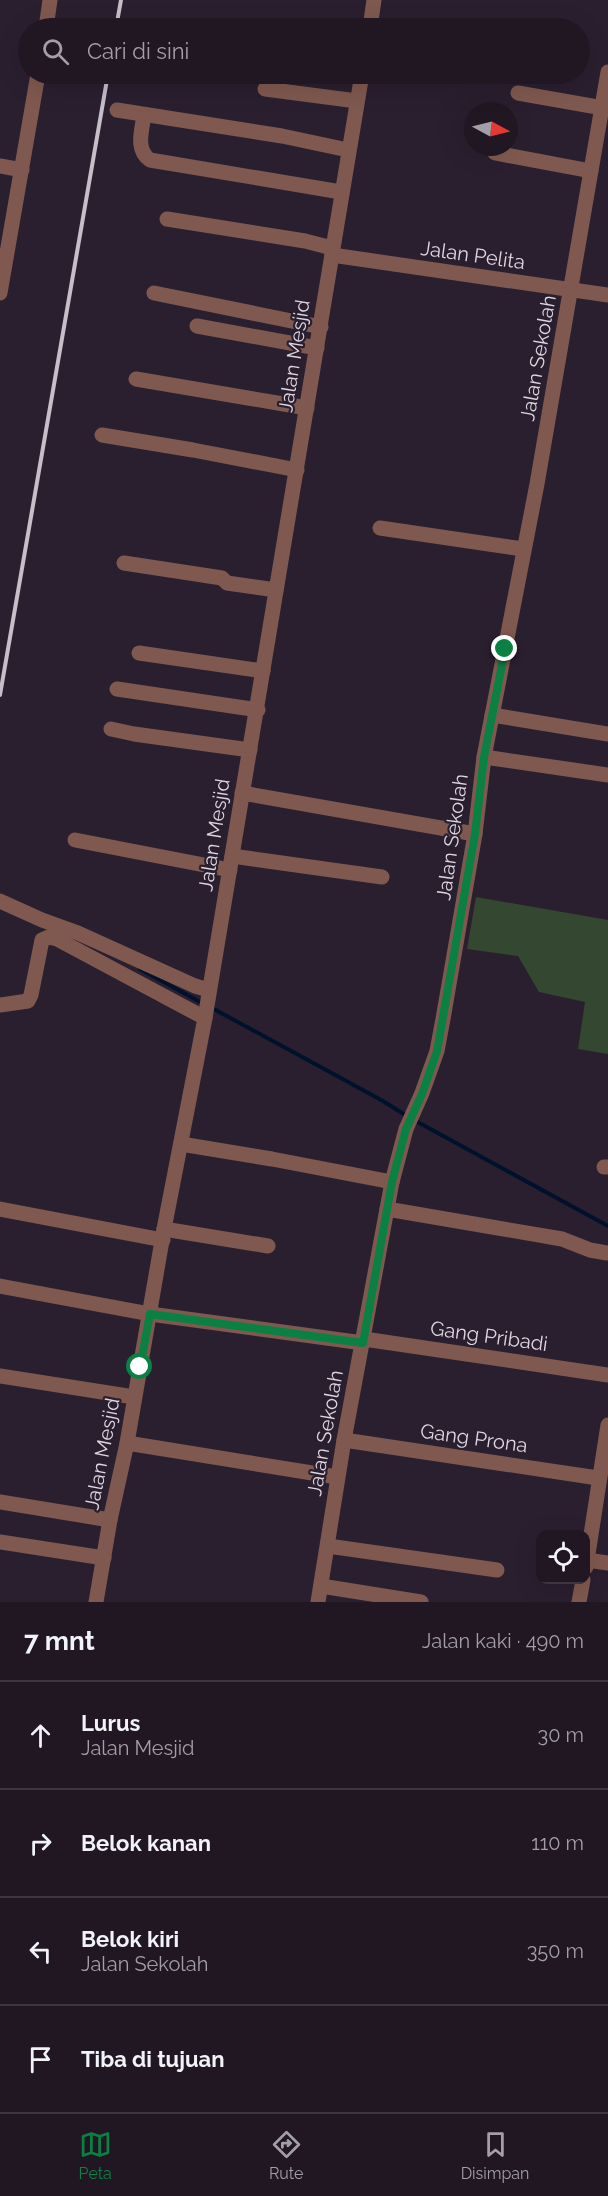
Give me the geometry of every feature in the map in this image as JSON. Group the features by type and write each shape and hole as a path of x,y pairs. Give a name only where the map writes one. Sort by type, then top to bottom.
{"street":[{"path":"47,18 50,0"},
{"path":"370,1 370,18"},
{"name":"Jalan Sekolah","path":"318,1602 337,1477 392,1182 406,1129 422,1094 437,1051 475,834 484,757 537,484 608,72"},
{"path":"0,293 36,84"},
{"name":"Jalan Mesjid","path":"96,1602 207,1004 258,710 360,84"},
{"path":"265,89 357,101"},
{"path":"518,93 603,108"},
{"path":"117,110 282,136 348,150"},
{"path":"144,115 141,149 143,155 150,160 341,192"},
{"path":"511,156 591,171"},
{"path":"0,166 22,170"},
{"name":"Jalan Pelita","path":"167,219 305,241 332,251 445,273 608,295"},
{"path":"154,293 321,327"},
{"path":"197,326 317,348"},
{"path":"136,379 307,408"},
{"path":"102,435 297,470"},
{"path":"380,528 523,549"},
{"path":"124,563 222,578 227,583 276,590"},
{"path":"139,653 263,670"},
{"path":"117,689 258,710"},
{"path":"492,715 608,734"},
{"path":"111,729 250,750"},
{"path":"484,757 608,775"},
{"path":"242,793 475,834"},
{"path":"75,840 231,863 382,878"},
{"path":"0,901 78,933 195,986 207,1004"},
{"path":"0,1005 28,1001 42,940 49,937 57,939 179,1003 207,1004"},
{"path":"181,1144 392,1182"},
{"path":"0,1209 163,1234 268,1246"},
{"path":"387,1209 562,1239 590,1250 607,1253"},
{"name":"Gang Pribadi","path":"0,1286 150,1314 608,1375"},
{"path":"0,1376 134,1397"},
{"path":"590,1540 608,1425"},
{"name":"Gang Prona","path":"344,1440 602,1472"},
{"path":"127,1443 337,1477"},
{"path":"0,1502 110,1520"},
{"path":"0,1542 104,1558"},
{"path":"328,1546 497,1570"},
{"path":"590,1563 608,1563"},
{"path":"579,1602 582,1584"},
{"path":"321,1586 421,1602"}],"green space":[{"path":"476,897 608,920 608,1054 578,1049 585,1002 539,992 518,956 467,949"}],"waterway":[{"path":"140,969 202,1003"},
{"path":"212,1008 407,1116"},
{"path":"414,1120 608,1226"}],"railway":[{"path":"118,18 121,0"},
{"path":"0,695 106,84"}],"route":[{"path":"140,1367 150,1314 363,1343 392,1182 406,1129 422,1094 437,1051 444,1019 475,834 484,757 505,649"}]}
